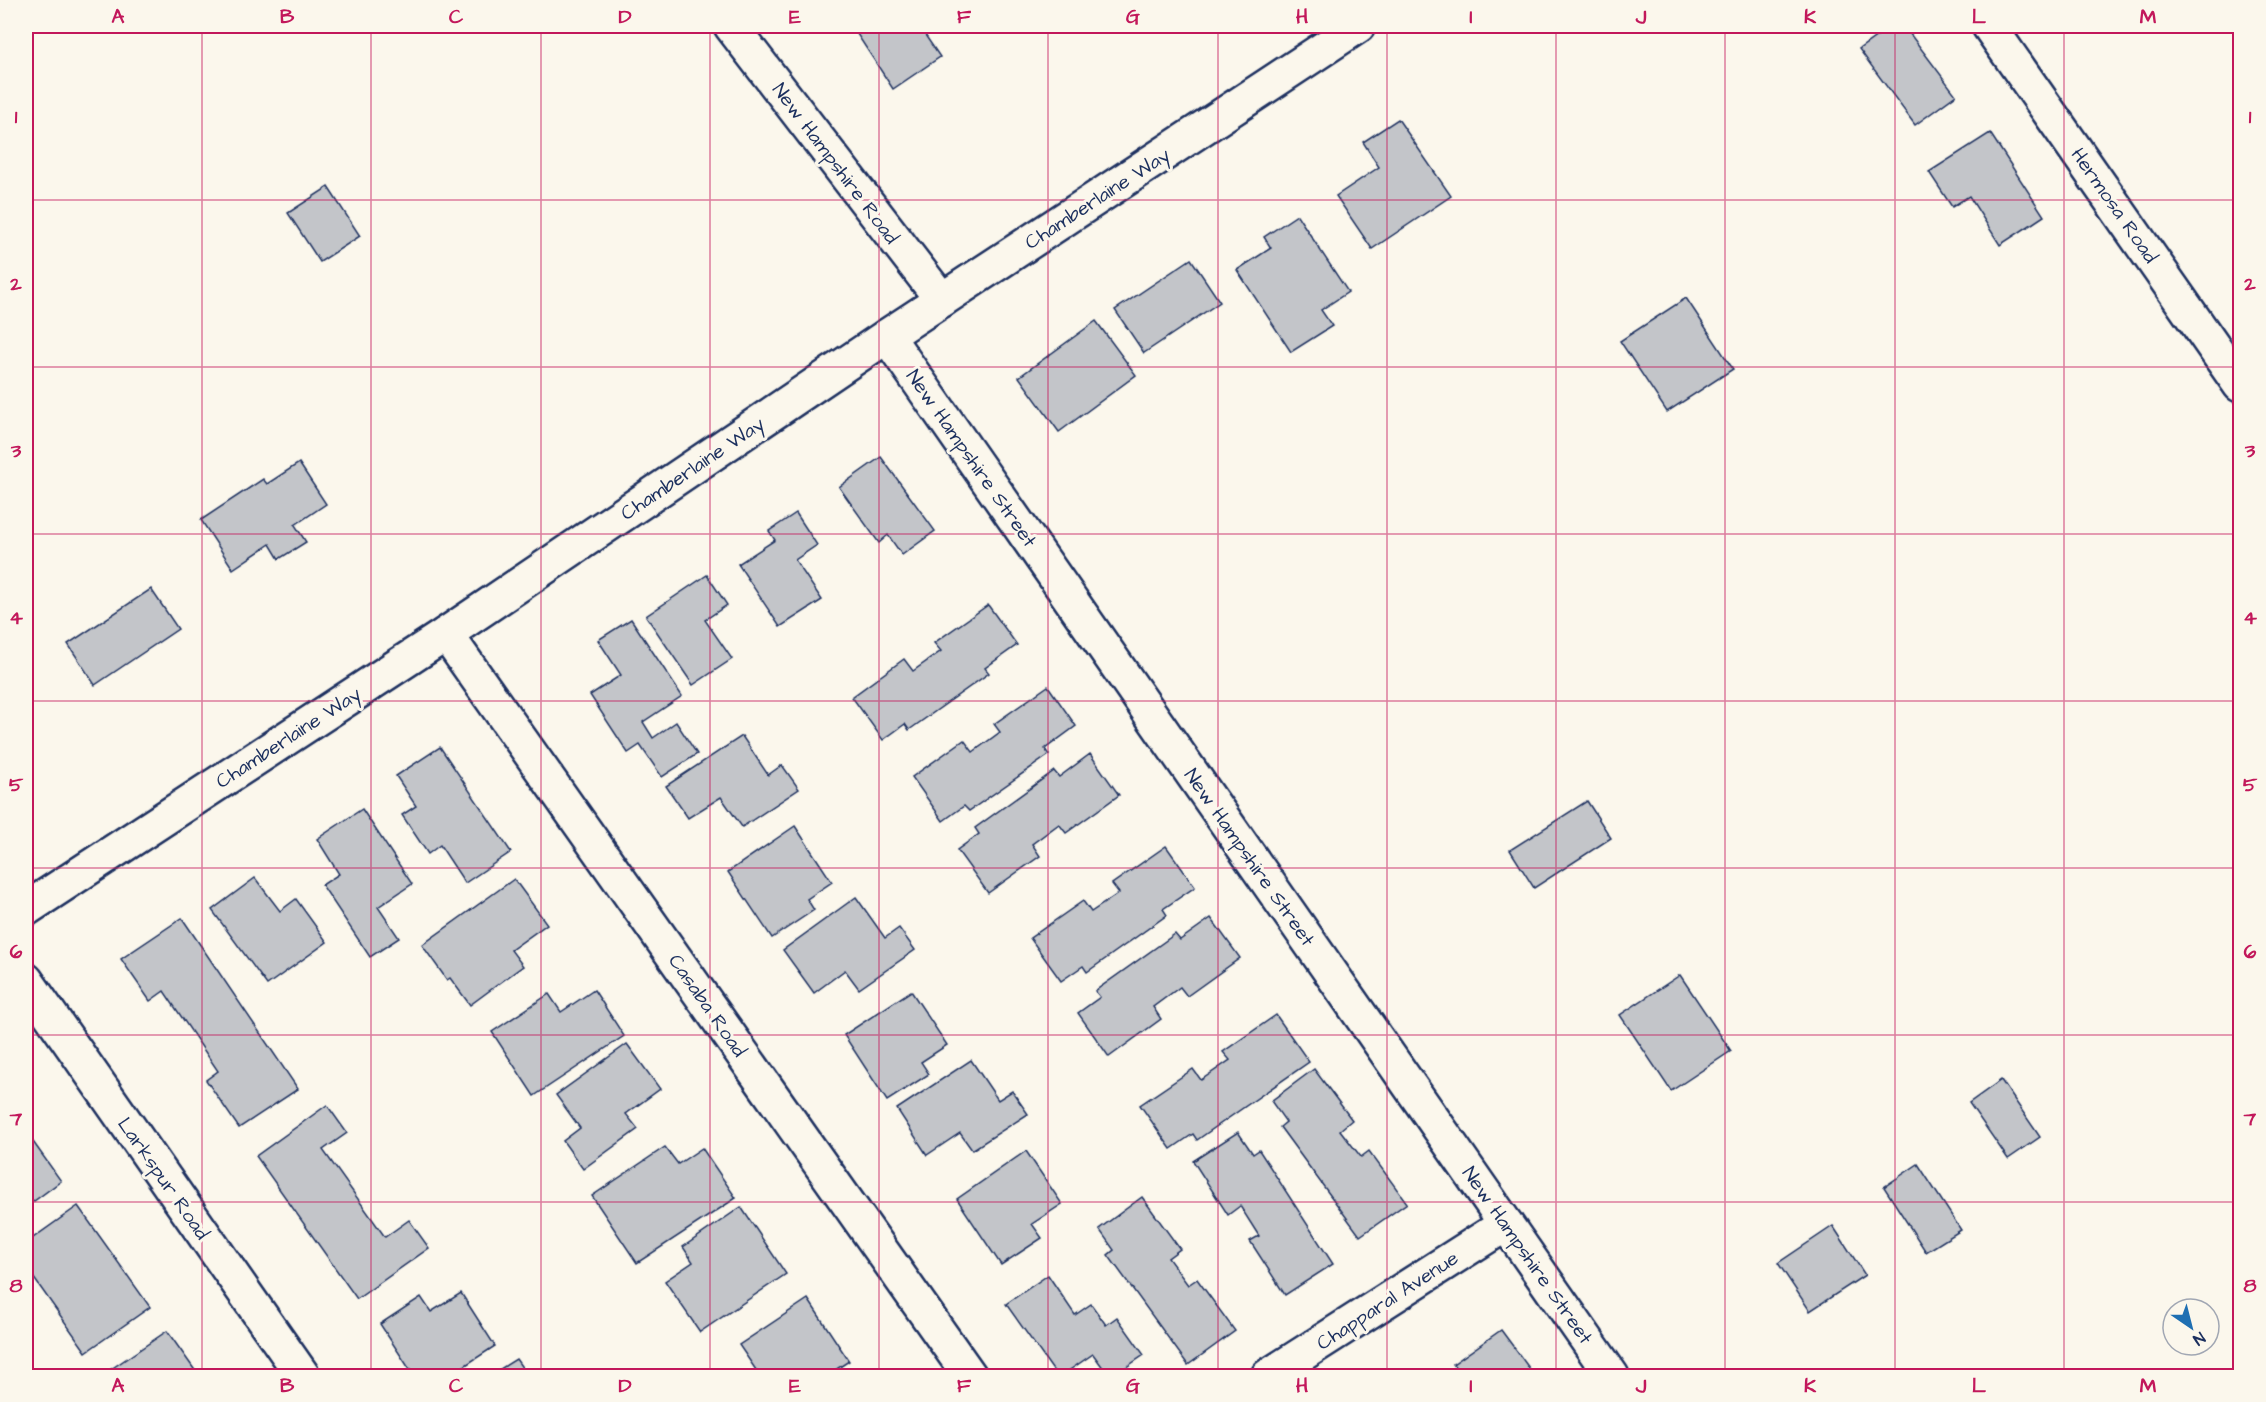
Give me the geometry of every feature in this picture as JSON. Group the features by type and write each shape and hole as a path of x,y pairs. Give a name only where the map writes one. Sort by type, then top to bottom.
{"street":[{"name":"New Hampshire Road","path":"731,26 942,300"},
{"name":"Chamberlaine Way","path":"26,909 446,634 887,336 1358,26"},
{"name":"Hermosa Road","path":"1989,26 2241,385"},
{"name":"New Hampshire Street","path":"887,336 1612,1377"},
{"name":"Casaba Road","path":"446,634 970,1377"},
{"name":"Larkspur Road","path":"26,980 303,1377"},
{"name":"Chapparal Avenue","path":"1268,1377 1506,1224"}],"building":[{"path":"862,26 919,26 940,57 893,89 855,31"},
{"path":"1891,26 1904,26 1956,95 1915,125 1859,49"},
{"path":"1398,119 1451,196 1372,249 1336,196 1379,167 1363,142"},
{"path":"1990,133 2044,216 2000,245 1969,196 1952,207 1929,172"},
{"path":"328,187 360,236 320,262 288,213"},
{"path":"1297,215 1348,292 1321,310 1332,326 1291,352 1237,270 1271,248 1264,237"},
{"path":"1191,259 1220,302 1144,353 1115,310"},
{"path":"1686,298 1733,369 1667,412 1620,341"},
{"path":"1096,321 1136,375 1059,432 1019,377"},
{"path":"881,457 935,531 902,555 888,535 879,543 839,487"},
{"path":"299,463 326,504 295,525 306,542 279,559 270,544 233,569 201,520 263,479 267,484"},
{"path":"796,513 817,545 795,560 822,600 780,627 738,564 775,540 769,531"},
{"path":"707,575 727,605 705,620 732,659 693,685 646,616"},
{"path":"151,589 178,629 95,685 68,644"},
{"path":"988,605 1017,645 985,668 989,673 909,730 905,724 883,740 852,697 904,659 913,671 941,651 934,643"},
{"path":"631,619 682,696 643,722 653,738 676,722 697,754 662,777 640,745 628,753 590,695 621,675 598,640"},
{"path":"1048,686 1076,726 1045,749 1049,755 969,811 964,806 943,821 912,777 964,740 973,752 1000,732 994,724"},
{"path":"742,736 768,775 782,765 799,789 742,827 721,797 688,818 666,786"},
{"path":"440,747 511,852 465,883 440,845 428,854 402,815 416,806 396,776"},
{"path":"1090,754 1119,795 1066,833 1059,824 1032,844 1040,856 988,893 957,850 979,834 975,828 1054,771 1059,777"},
{"path":"1587,801 1611,838 1534,888 1510,850"},
{"path":"362,809 412,884 378,907 399,938 370,957 322,885 339,874 317,839"},
{"path":"795,826 832,882 807,899 814,910 772,938 728,872"},
{"path":"1166,846 1195,887 1163,909 1167,915 1087,972 1083,966 1061,981 1030,938 1083,901 1091,912 1119,893 1112,884"},
{"path":"255,878 280,911 296,899 327,942 267,985 212,910"},
{"path":"514,879 547,924 511,950 523,966 470,1005 450,978 447,980 422,945"},
{"path":"856,897 885,938 899,928 915,950 859,989 845,970 814,993 783,950"},
{"path":"182,918 298,1089 239,1128 206,1080 218,1071 164,991 150,1001 121,959"},
{"path":"1211,918 1240,958 1187,996 1180,987 1153,1007 1161,1019 1109,1057 1078,1013 1100,997 1095,991 1175,934 1180,940"},
{"path":"1680,975 1731,1051 1671,1091 1620,1015"},
{"path":"594,990 624,1036 534,1096 492,1032 549,994 561,1012"},
{"path":"911,991 947,1045 921,1062 929,1074 887,1101 844,1035"},
{"path":"1276,1015 1309,1062 1197,1140 1193,1134 1171,1149 1140,1105 1193,1069 1201,1080 1230,1060 1223,1052"},
{"path":"627,1044 660,1089 626,1114 638,1129 583,1169 563,1141 580,1128 556,1095"},
{"path":"971,1060 998,1100 1012,1091 1028,1114 972,1150 960,1133 927,1155 897,1109"},
{"path":"1314,1069 1352,1120 1340,1130 1361,1157 1369,1151 1407,1203 1360,1236 1280,1127 1286,1122 1271,1101"},
{"path":"2001,1080 2040,1137 2008,1159 1969,1103"},
{"path":"327,1105 347,1133 323,1150 385,1237 409,1220 429,1248 357,1299 256,1156"},
{"path":"26,1132 61,1181 26,1207"},
{"path":"1238,1132 1253,1154 1259,1150 1333,1264 1285,1295 1250,1241 1259,1236 1240,1206 1228,1215 1193,1161"},
{"path":"665,1147 678,1164 702,1148 736,1198 637,1263 592,1196"},
{"path":"1026,1151 1062,1204 1032,1224 1042,1238 1001,1265 957,1199"},
{"path":"1918,1164 1961,1230 1926,1252 1884,1187"},
{"path":"1142,1197 1180,1249 1168,1258 1188,1285 1197,1279 1235,1331 1188,1365 1108,1255 1114,1250 1099,1229"},
{"path":"78,1206 150,1307 86,1352 26,1267 26,1243"},
{"path":"741,1207 786,1274 700,1332 665,1281 693,1262 683,1247"},
{"path":"1833,1226 1865,1275 1810,1311 1778,1263"},
{"path":"1048,1275 1075,1315 1091,1304 1106,1325 1117,1317 1144,1355 1113,1376 1109,1376 1093,1354 1061,1376 1057,1376 1006,1304"},
{"path":"461,1293 495,1346 449,1376 414,1376 380,1324 421,1297 431,1312"},
{"path":"808,1299 849,1361 826,1376 760,1376 739,1345"},
{"path":"1501,1330 1535,1376 1462,1376 1453,1364"},
{"path":"167,1331 199,1376 101,1376"},
{"path":"516,1359 528,1376 489,1376"}]}
